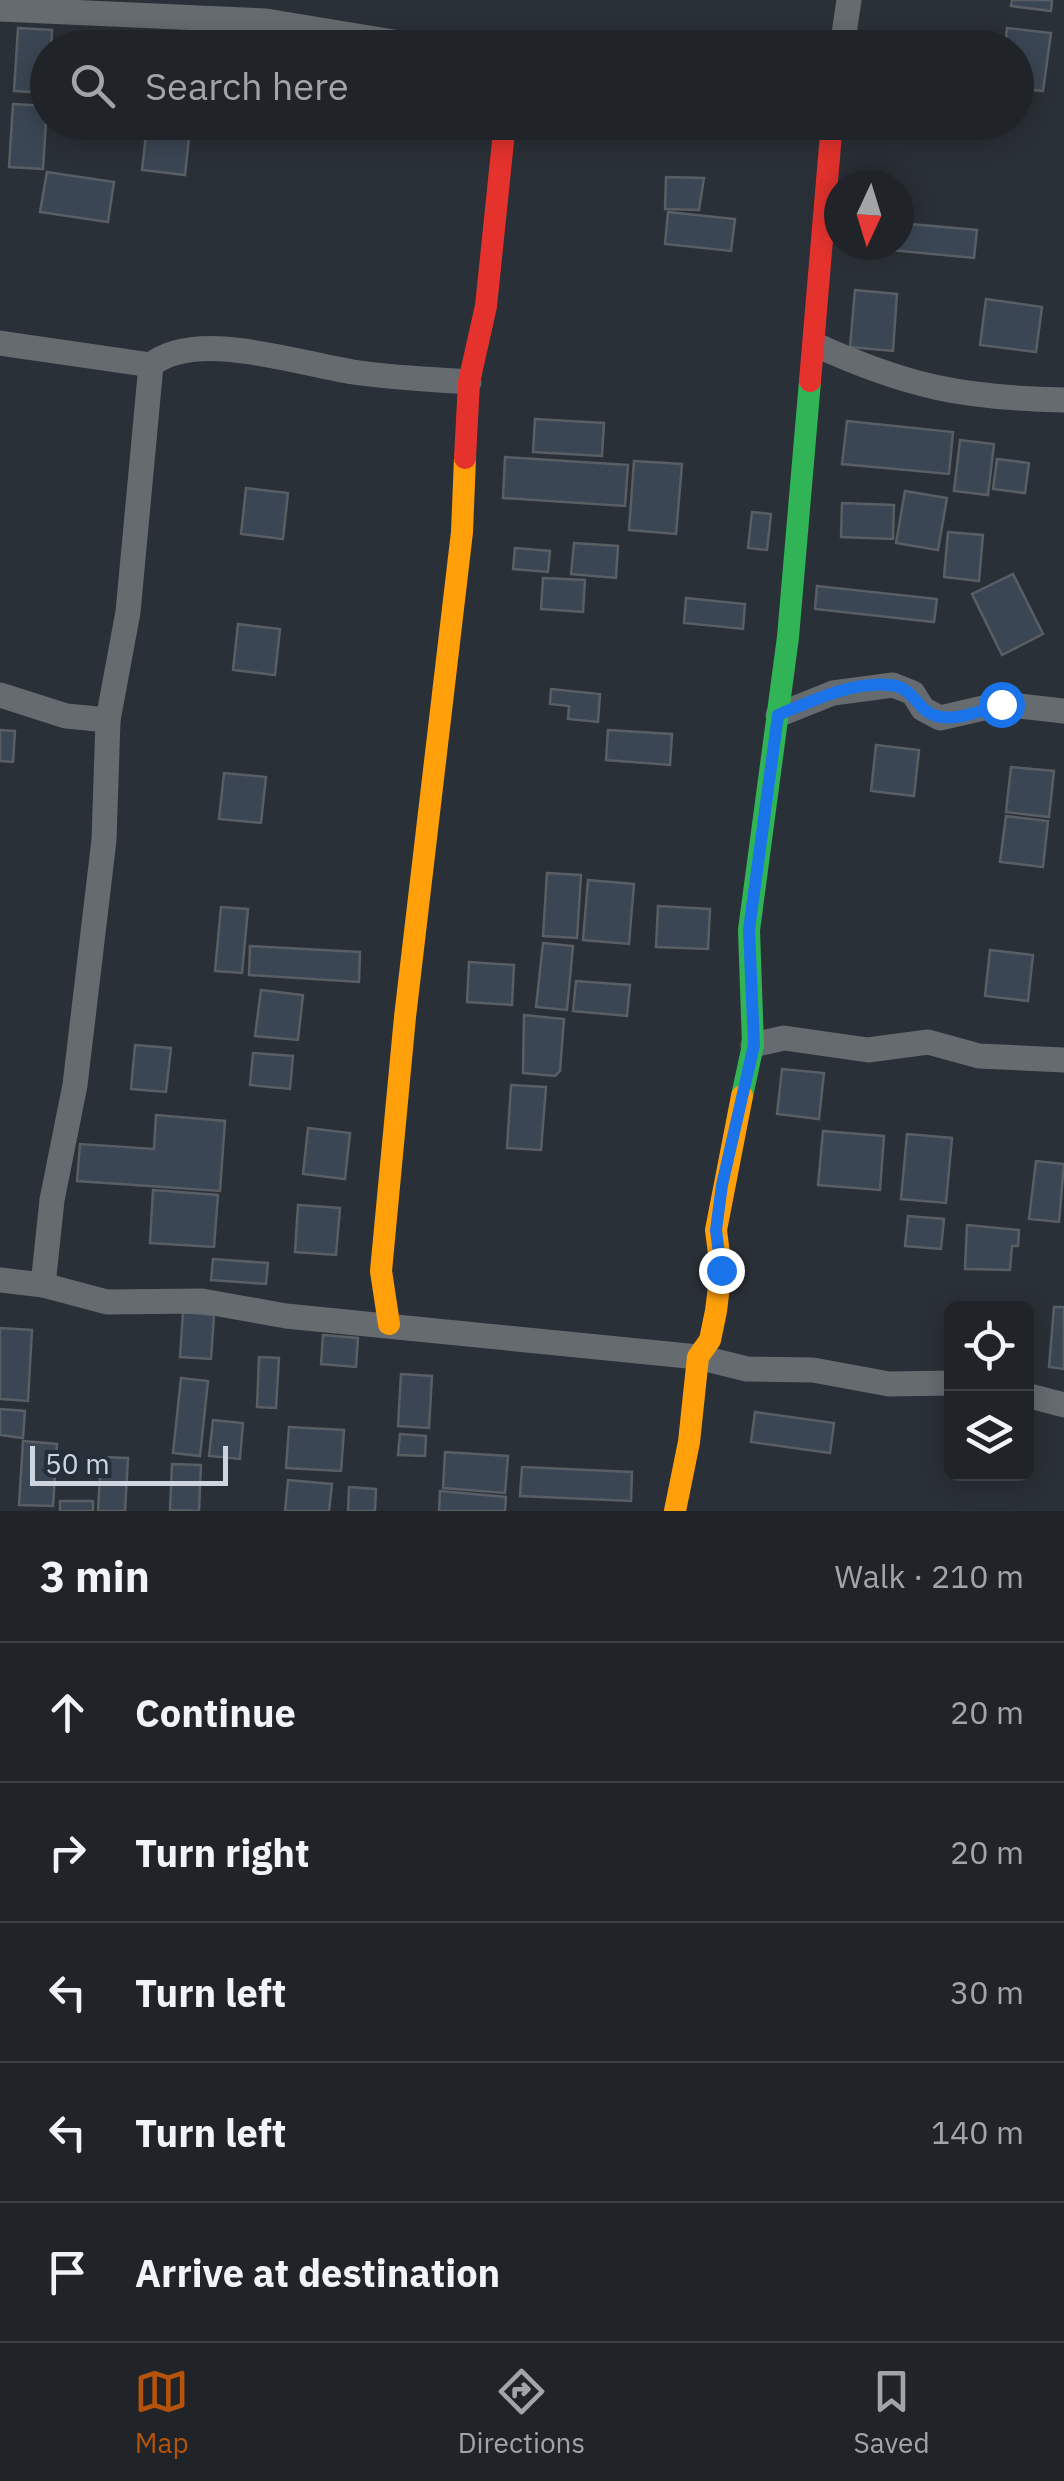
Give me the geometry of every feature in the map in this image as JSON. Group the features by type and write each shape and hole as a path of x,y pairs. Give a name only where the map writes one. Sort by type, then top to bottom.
{"street":[{"path":"845,30 849,0"},
{"path":"0,9 266,21 321,30"},
{"path":"389,1324 381,1271 425,819 462,532 469,382 486,306 503,140"},
{"path":"675,1511 689,1442 698,1357 710,1340 716,1310 721,1270 716,1230 722,1185 754,1045 749,930 778,715 816,346 831,140"},
{"path":"0,343 151,365"},
{"path":"816,346 878,374 926,389 985,398 1064,400"},
{"path":"43,1285 52,1200 75,1086 102,858 108,720 128,612 151,365 166,353 202,349 301,360 352,372 469,382"},
{"path":"778,715 832,693 892,684 912,694 923,710 940,718 1001,704 1064,711"},
{"path":"0,695 66,716 108,720"},
{"path":"750,1008 784,1038"},
{"path":"754,1045 784,1038 848,1050 928,1042 979,1056 1064,1060"},
{"path":"0,1280 43,1285 107,1302 202,1302 286,1316 389,1324 499,1340 698,1357 747,1369 814,1370 889,1384 944,1384"},
{"path":"1034,1396 1064,1405"}],"building":[{"path":"1012,0 1052,0 1051,11 1011,6"},
{"path":"18,28 52,30 30,30 30,92 14,91"},
{"path":"1034,31 1051,33 1043,91 1034,90"},
{"path":"13,104 30,105 30,140 45,140 43,169 9,167"},
{"path":"145,140 189,140 185,175 142,170"},
{"path":"47,172 114,182 108,222 40,212"},
{"path":"666,177 704,178 699,210 665,209"},
{"path":"668,212 735,219 731,251 665,244"},
{"path":"914,224 977,230 974,258 914,252"},
{"path":"855,290 897,294 893,351 850,347"},
{"path":"986,299 1042,307 1036,352 980,345"},
{"path":"535,419 604,423 602,456 533,452"},
{"path":"847,421 953,432 949,474 842,464"},
{"path":"960,440 994,444 988,495 954,491"},
{"path":"505,457 628,465 625,506 503,498"},
{"path":"997,459 1029,463 1025,493 993,489"},
{"path":"634,461 682,464 676,534 629,530"},
{"path":"246,488 288,493 283,539 241,534"},
{"path":"905,491 947,498 938,550 896,543"},
{"path":"842,503 894,505 893,539 841,537"},
{"path":"752,512 771,514 767,550 748,548"},
{"path":"948,532 983,535 979,581 944,577"},
{"path":"574,543 618,546 616,578 571,574"},
{"path":"515,548 550,551 548,572 513,569"},
{"path":"1013,574 1043,634 1002,655 972,594"},
{"path":"543,578 585,580 583,612 541,609"},
{"path":"817,586 937,599 934,622 815,609"},
{"path":"686,598 745,604 743,629 684,623"},
{"path":"238,624 280,629 275,675 233,670"},
{"path":"551,689 600,694 598,722 568,719 569,706 550,704"},
{"path":"0,730 15,731 13,762 0,761"},
{"path":"608,730 672,734 670,765 606,760"},
{"path":"876,745 919,750 914,796 871,791"},
{"path":"1011,767 1054,771 1049,817 1006,812"},
{"path":"224,773 266,777 261,823 219,819"},
{"path":"1006,816 1048,821 1043,867 1000,862"},
{"path":"547,873 581,875 577,938 543,936"},
{"path":"588,880 634,884 629,944 583,940"},
{"path":"658,906 710,909 708,949 656,947"},
{"path":"221,907 248,909 242,973 215,971"},
{"path":"543,943 573,946 567,1010 536,1007"},
{"path":"250,946 360,952 359,982 249,975"},
{"path":"990,950 1033,955 1028,1001 985,996"},
{"path":"469,962 514,965 512,1005 467,1002"},
{"path":"576,981 630,985 627,1016 573,1011"},
{"path":"261,990 303,995 298,1040 255,1036"},
{"path":"524,1015 564,1019 560,1071 555,1076 523,1073"},
{"path":"135,1045 171,1048 166,1092 131,1089"},
{"path":"253,1053 293,1056 290,1089 250,1085"},
{"path":"782,1069 824,1073 819,1119 777,1114"},
{"path":"511,1085 546,1087 541,1150 507,1148"},
{"path":"156,1115 225,1121 220,1191 77,1181 80,1144 154,1149"},
{"path":"308,1128 350,1133 345,1179 303,1174"},
{"path":"823,1131 884,1136 880,1190 818,1185"},
{"path":"907,1134 952,1138 946,1203 901,1199"},
{"path":"1036,1161 1064,1164 1059,1222 1029,1219"},
{"path":"153,1190 218,1195 214,1247 150,1243"},
{"path":"298,1205 340,1208 336,1255 295,1252"},
{"path":"908,1216 944,1219 941,1249 905,1246"},
{"path":"967,1225 1019,1230 1018,1246 1012,1246 1010,1270 965,1269"},
{"path":"213,1259 268,1263 266,1284 211,1280"},
{"path":"1054,1307 1064,1307 1064,1369 1049,1367"},
{"path":"183,1312 214,1315 211,1359 180,1357"},
{"path":"0,1328 32,1330 28,1401 0,1399"},
{"path":"323,1335 358,1338 356,1367 321,1364"},
{"path":"259,1357 279,1358 276,1408 257,1407"},
{"path":"401,1374 432,1376 429,1428 398,1426"},
{"path":"181,1378 208,1381 200,1456 173,1453"},
{"path":"0,1409 25,1411 23,1438 0,1435"},
{"path":"755,1412 834,1423 830,1453 751,1442"},
{"path":"213,1420 243,1423 240,1459 209,1456"},
{"path":"289,1427 344,1430 341,1471 286,1468"},
{"path":"400,1434 426,1436 425,1456 398,1455"},
{"path":"23,1441 57,1444 53,1506 19,1505"},
{"path":"445,1452 508,1456 505,1493 443,1488"},
{"path":"101,1457 128,1458 125,1511 98,1511"},
{"path":"172,1464 201,1465 199,1511 170,1510"},
{"path":"522,1467 632,1472 631,1501 520,1496"},
{"path":"288,1480 332,1484 329,1511 285,1511"},
{"path":"349,1487 376,1489 375,1511 348,1511"},
{"path":"440,1491 506,1497 505,1511 439,1511"},
{"path":"60,1501 93,1501 93,1511 60,1511"}],"traffic: fast":[{"path":"742,1096 753,1045 749,930 788,637 810,381"}],"traffic: slow":[{"path":"389,1324 381,1271 405,1017 462,532 465,458"},
{"path":"675,1511 689,1442 698,1357 710,1340 716,1311 721,1270 716,1230 742,1096"}],"traffic: jam":[{"path":"465,458 469,382 486,306 503,140"},
{"path":"810,381 830,140"}],"route":[{"path":"721,1270 716,1230 722,1185 754,1045 749,930 756,853 778,715 832,693 892,684 912,694 923,710 940,718 966,716 1001,704"}]}
